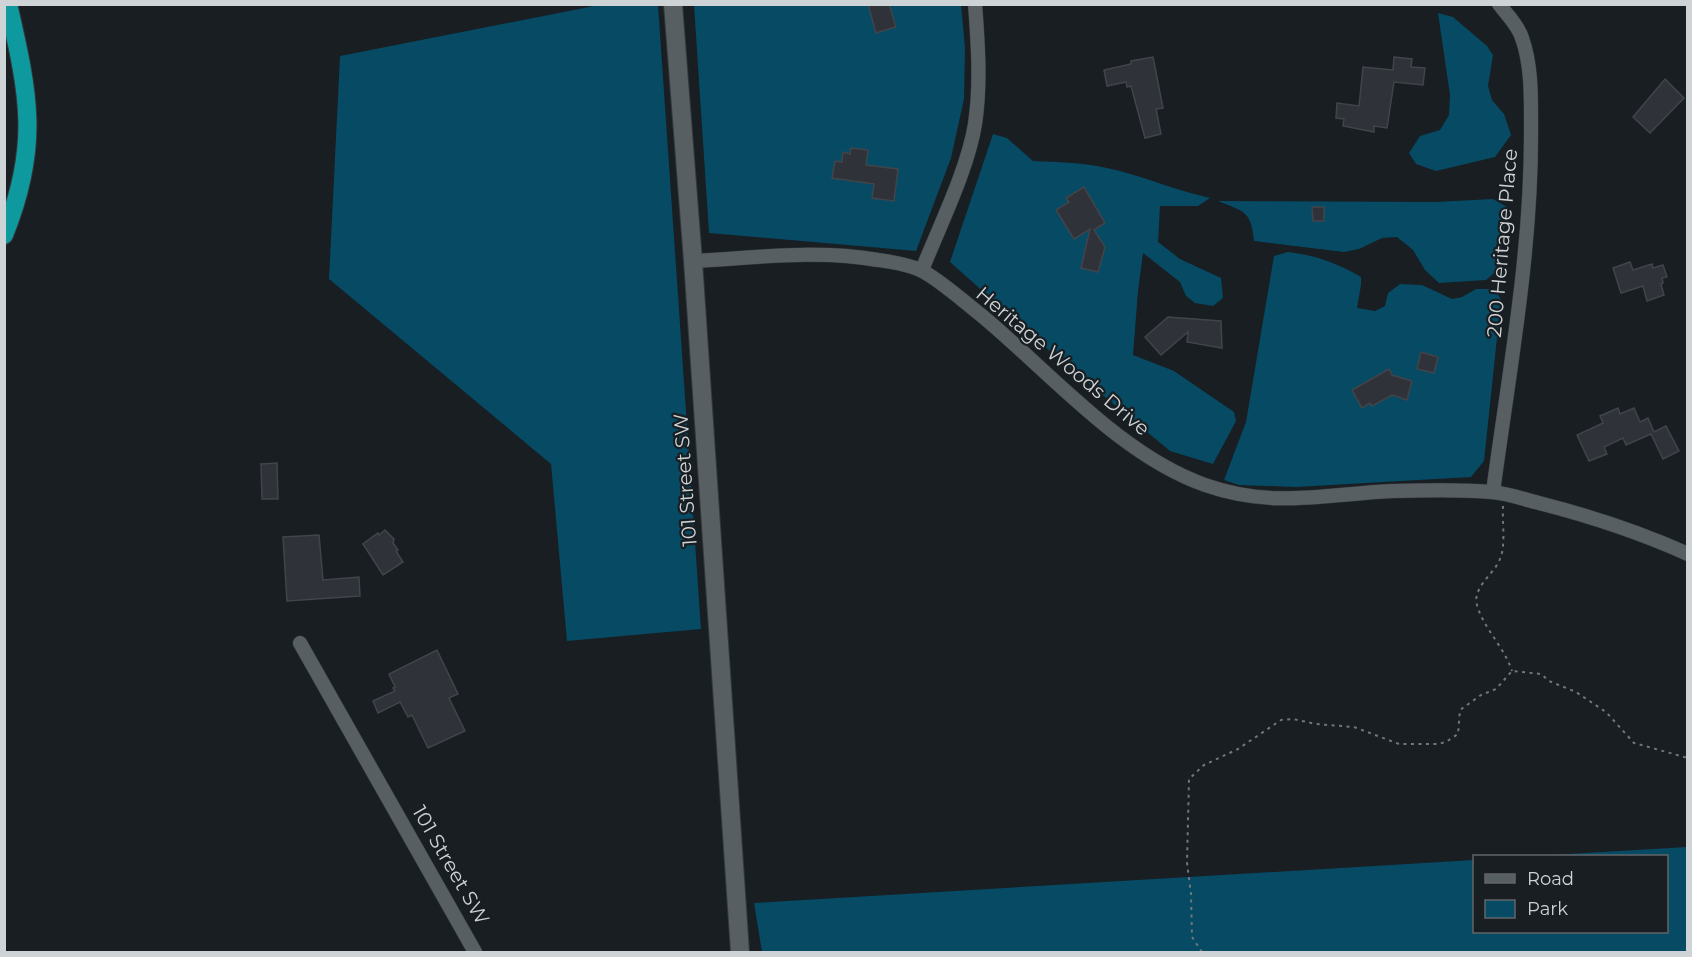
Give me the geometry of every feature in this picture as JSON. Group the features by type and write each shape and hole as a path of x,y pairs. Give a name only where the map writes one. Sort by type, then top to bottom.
{"highway":[{"path":"4,235 24,176 29,128 22,65 8,4"}],"street":[{"name":"101 Street SW","path":"674,4 740,952"},
{"path":"922,270 966,161 975,124 978,42 975,4"},
{"name":"200 Heritage Place","path":"1498,493 1531,184 1531,98 1526,51 1522,35 1499,4"},
{"name":"Heritage Woods Drive","path":"693,261 767,255 835,254 892,262 922,270 1016,344 1118,436 1145,456 1203,484 1228,492 1276,500 1392,491 1498,493 1596,519 1688,554"},
{"name":"101 Street SW","path":"300,643 474,952"}],"path":[{"path":"1498,493 1502,554 1495,568 1479,589 1476,601 1508,657 1512,671"},
{"path":"1512,671 1540,674 1549,681 1576,692 1606,712 1634,743 1688,758"},
{"path":"1202,952 1192,937 1187,838 1189,779 1204,765 1238,749 1281,720 1293,718 1316,724 1354,727 1399,744 1446,742 1458,734 1460,710 1487,691 1496,689 1512,671"}],"green space":[{"path":"604,4 658,5 701,629 567,641 551,464 329,279 340,56"},
{"path":"694,5 961,5 965,48 964,99 951,158 916,251 709,233"},
{"path":"1438,13 1453,17 1487,46 1493,55 1488,86 1492,100 1504,114 1511,135 1495,157 1436,171 1416,164 1409,153 1420,136 1440,130 1449,115 1450,95"},
{"path":"993,134 1007,138 1033,161 1075,163 1106,168 1210,198 1198,206 1160,206 1158,242 1180,259 1221,278 1223,298 1213,306 1195,303 1186,296 1180,282 1143,253 1133,355 1174,371 1234,412 1236,421 1213,464 1170,451 1052,353 950,262"},
{"path":"1493,199 1507,207 1499,269 1486,280 1439,283 1425,270 1413,250 1397,237 1382,238 1359,249 1344,252 1254,241 1251,223 1245,213 1218,201 1435,202"},
{"path":"1288,252 1326,260 1361,277 1357,308 1375,311 1385,306 1388,293 1400,284 1422,285 1452,299 1462,297 1476,289 1495,289 1501,300 1484,461 1471,477 1296,487 1239,485 1224,480 1246,422 1274,256"},
{"path":"1687,847 1687,952 762,952 754,903 1473,860 1473,933 1668,933 1668,855 1551,855"}],"building":[{"path":"868,4 889,4 896,27 876,33"},
{"path":"1153,57 1163,108 1156,109 1161,134 1145,138 1131,86 1127,87 1126,82 1107,86 1104,70"},
{"path":"1394,57 1412,59 1411,67 1425,68 1423,85 1394,82 1387,128 1374,126 1374,132 1343,126 1344,119 1336,118 1337,103 1359,106 1363,67 1393,70"},
{"path":"1665,79 1684,98 1650,133 1633,117"},
{"path":"851,148 868,150 866,165 898,169 894,201 872,198 874,184 832,178 835,161 842,162 843,152 850,154"},
{"path":"1084,187 1105,223 1094,230 1105,247 1098,272 1081,268 1090,229 1074,239 1056,210 1069,202 1066,198"},
{"path":"1312,207 1324,207 1324,221 1313,221"},
{"path":"1630,262 1633,270 1652,264 1653,268 1663,265 1667,277 1662,278 1663,283 1661,284 1664,295 1647,301 1643,286 1621,293 1613,268"},
{"path":"1168,317 1221,321 1222,348 1187,342 1188,332 1161,355 1145,337"},
{"path":"1421,352 1438,357 1434,373 1417,369"},
{"path":"1389,369 1392,375 1412,381 1407,400 1392,395 1372,406 1370,403 1362,408 1352,390"},
{"path":"1618,408 1620,414 1634,408 1640,422 1648,418 1654,432 1666,426 1679,451 1663,459 1651,434 1626,445 1623,438 1604,447 1607,454 1589,461 1577,435 1603,423 1600,416"},
{"path":"277,463 278,499 262,499 261,464"},
{"path":"385,530 394,539 393,543 398,550 396,551 403,562 383,575 363,544"},
{"path":"319,535 323,580 359,577 360,596 287,601 283,537"},
{"path":"437,650 458,694 449,698 465,731 428,748 412,715 408,717 400,702 378,713 373,701 395,691 389,674"}]}
